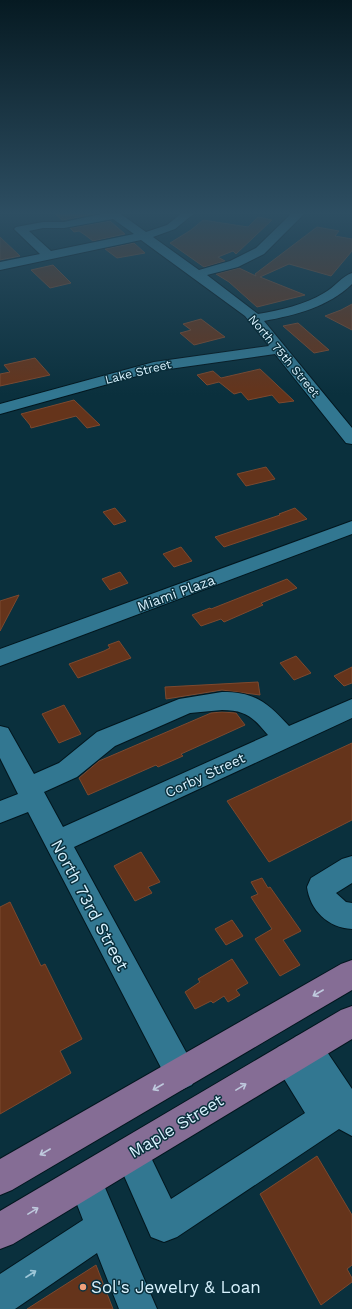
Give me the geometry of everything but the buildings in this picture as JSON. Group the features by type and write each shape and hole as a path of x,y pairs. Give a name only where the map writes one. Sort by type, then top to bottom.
{"main road":[{"path":"0,1178 352,974"},
{"name":"Maple Street","path":"0,1231 352,1021"}],"street":[{"name":"North 75th Street","path":"197,274 244,308 255,319 352,438"},
{"path":"255,319 289,312 324,300 339,290 352,278"},
{"name":"Lake Street","path":"0,408 154,368 280,349"},
{"name":"Miami Plaza","path":"0,658 352,527"},
{"path":"0,812 68,770 106,739 187,705 222,701 239,701 262,712 285,738"},
{"name":"Corby Street","path":"57,842 352,708"},
{"name":"North 73rd Street","path":"0,735 181,1074"},
{"path":"352,868 321,887 322,895 335,912 340,915 352,916"},
{"path":"298,1053 352,1119"},
{"path":"131,1153 164,1224 327,1118 298,1053"},
{"path":"84,1181 138,1309"},
{"path":"0,1297 20,1282 104,1227"}],"place":[{"name":"Sol's Jewelry & Loan","path":"83,1287"}]}
